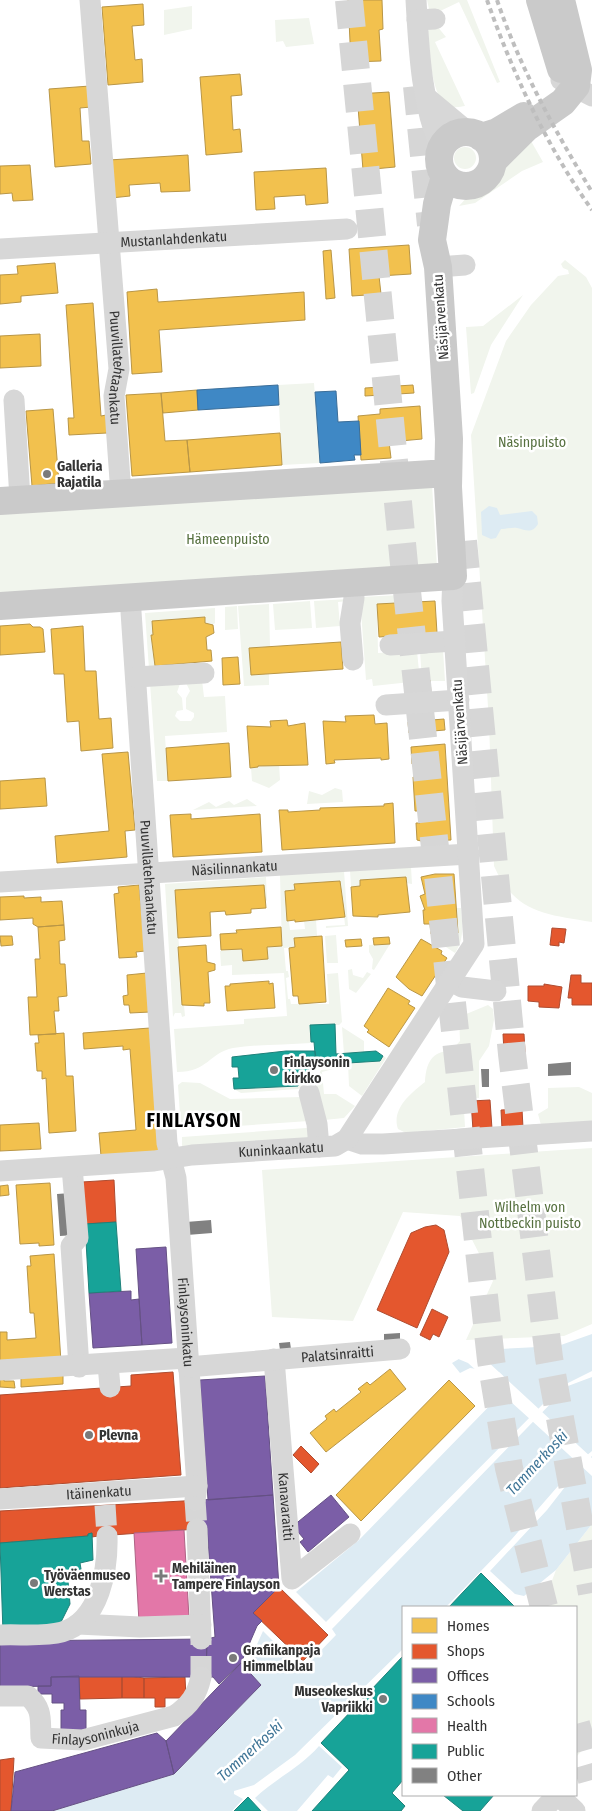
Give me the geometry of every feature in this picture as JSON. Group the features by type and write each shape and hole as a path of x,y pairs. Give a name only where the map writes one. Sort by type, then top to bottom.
{"main road":[{"path":"540,0 559,60 576,88"},
{"path":"493,161 526,128 563,102 576,88 578,70 561,0"},
{"path":"475,135 492,152 493,161 490,172 484,180 474,185 455,182 441,168 439,159 441,149 452,137 497,132 520,120 550,96 576,88"},
{"name":"Näsijärvenkatu","path":"453,576 448,473 449,439 438,267 453,208 455,182"},
{"path":"10,500 448,473"},
{"path":"0,606 453,576"}],"street":[{"name":"Puuvillatehtaankatu","path":"90,0 119,369 114,396 121,494"},
{"path":"423,13 428,116 441,149"},
{"path":"426,97 475,135"},
{"name":"Mustanlahdenkatu","path":"0,249 108,241 347,229"},
{"path":"438,267 465,265"},
{"path":"10,500 14,400"},
{"name":"Näsijärvenkatu","path":"347,1139 474,944 469,854 452,724 459,700 453,576"},
{"path":"353,583 354,598 350,623 353,660"},
{"name":"Puuvillatehtaankatu","path":"130,597 167,1143 171,1158"},
{"path":"390,645 455,641"},
{"path":"136,677 204,672"},
{"path":"386,704 459,700"},
{"name":"Näsilinnankatu","path":"0,882 469,854"},
{"path":"451,982 462,987 496,990"},
{"path":"309,1093 317,1124 319,1147"},
{"name":"Kuninkaankatu","path":"0,1170 68,1167 319,1147 338,1145 347,1139 362,1144 383,1144 592,1131"},
{"name":"Finlaysoninkatu","path":"171,1158 176,1186 196,1493"},
{"path":"64,1193 68,1167"},
{"path":"68,1167 78,1238 71,1246 79,1367"},
{"name":"Palatsinraitti","path":"0,1370 108,1364 274,1359 400,1349"},
{"name":"Kanavaraitti","path":"274,1359 292,1579 350,1534"},
{"path":"108,1364 110,1387"},
{"name":"Itäinenkatu","path":"0,1499 104,1499 196,1493"},
{"path":"0,1635 56,1632 78,1624 201,1632 197,1529"},
{"path":"78,1624 87,1614 102,1583 107,1564 107,1536"},
{"name":"Finlaysoninkuja","path":"0,1696 28,1696 40,1707 41,1738 83,1740 174,1716 183,1710 195,1696 201,1677"},
{"path":"542,1811 556,1796"},
{"path":"558,1796 575,1811"}],"green space":[{"path":"427,0 467,0 500,82 497,83 459,2 436,13 429,9"},
{"path":"192,6 192,29 164,35 164,10"},
{"path":"309,18 314,44 286,47 283,41 276,42 275,20"},
{"path":"437,26 446,37 435,42 465,106 455,107 445,104 436,87 428,31 431,27"},
{"path":"527,134 543,162 522,171 475,203 459,206 469,195 489,184 501,165"},
{"path":"465,147 473,150 476,158 473,166 465,169 457,166 454,158 457,150"},
{"name":"Näsinpuisto","path":"565,260 586,277 592,288 592,922 533,909 522,902 502,882 494,866 489,723 471,435 506,341 531,305 558,276 569,274 568,270 563,268 561,264"},
{"path":"523,295 491,345 474,393 471,394 466,327 483,326"},
{"path":"314,383 320,463 282,465 278,385"},
{"name":"Hämeenpuisto","path":"432,484 437,567 0,597 0,512"},
{"path":"401,595 401,603 377,604 378,653 417,651 420,681 373,686 372,679 366,680 360,597"},
{"path":"348,599 348,601 338,602 340,626 316,628 314,601"},
{"path":"310,601 312,628 275,630 273,604"},
{"path":"269,604 270,647 249,648 251,675 269,674 269,685 244,686 238,606"},
{"path":"237,606 238,629 225,630 225,607"},
{"path":"215,608 215,623 213,625 205,623 204,617 152,621 153,635 151,636 155,666 149,669 145,613"},
{"path":"443,650 445,681 422,681 420,651"},
{"path":"202,680 204,697 225,696 227,732 165,736 168,781 157,781 150,683 181,681 177,692 182,698 183,710 177,711 175,716 180,721 191,721 194,713 186,709 186,698 190,691 185,681"},
{"path":"279,764 280,780 269,788 252,781 251,768"},
{"path":"335,788 342,790 343,802 307,804 309,791 322,795"},
{"path":"247,799 257,806 193,810 209,802 216,807 229,801 234,805"},
{"path":"411,867 412,884 406,883 406,877 360,880 360,886 351,887 350,870"},
{"path":"344,871 348,926 326,928 326,926 345,925 340,881 294,884 295,890 285,891 290,930 305,929 304,921 316,919 317,936 295,938 295,947 284,948 286,971 288,971 289,977 286,978 288,999 290,999 291,1004 329,1004 327,974 338,973 342,1022 339,1025 310,1025 311,1043 233,1048 225,1050 195,1069 177,1072 174,1029 244,1024 244,1019 287,1016 284,973 232,975 232,965 221,966 220,951 242,949 243,961 268,959 267,947 282,946 280,875"},
{"path":"266,877 267,900 265,902 264,885 175,891 185,1016 182,1017 181,1013 175,1013 173,1017 165,884"},
{"path":"456,908 461,908 462,931 455,953 434,939 434,934 458,933"},
{"path":"336,935 338,963 327,963 325,936"},
{"path":"390,944 374,970 372,969 373,959 369,952 369,945"},
{"path":"352,969 353,975 363,978 367,972 371,974 356,993 349,989 348,970"},
{"path":"488,1005 493,1009 494,1020 489,1046 479,1061 479,1098 466,1097 464,1110 465,1127 406,1133 398,1129 397,1115 400,1108 408,1096 425,1082 428,1064 434,1056 451,1051 460,1041 459,1017"},
{"path":"342,1027 364,1041 364,1052 344,1054"},
{"path":"383,1056 386,1058 362,1096 349,1086 348,1063 379,1061"},
{"path":"309,1069 314,1069 311,1078 307,1084 298,1089 241,1093 234,1089 298,1086 298,1081 304,1081 311,1074"},
{"path":"333,1069 322,1072 324,1094 336,1094 355,1106 344,1118 324,1120 316,1089 318,1077 321,1070"},
{"path":"182,1082 200,1083 230,1099 301,1097 309,1121 181,1130 178,1085"},
{"path":"579,1087 592,1093 592,1122 541,1125 538,1114 548,1108 548,1088"},
{"path":"313,1129 314,1138 182,1146 182,1137"},
{"name":"Wilhelm von Nottbeckin puisto","path":"592,1148 592,1324 564,1336 466,1340 493,1281 460,1216 403,1212 353,1321 272,1317 262,1170"},
{"path":"592,1524 592,1740 577,1756 577,1606 542,1606 556,1570"}],"water":[{"path":"489,506 497,508 500,515 532,511 537,516 538,524 531,530 501,529 496,538 491,539 482,535 481,512"},
{"path":"592,1334 592,1371 560,1387 326,1622 296,1592 359,1540 503,1392 504,1377 499,1372 470,1368 460,1373 452,1363 469,1353 480,1350 558,1346"},
{"name":"Tammerkoski","path":"592,1377 592,1451 579,1462 511,1540 447,1606 402,1606 402,1650 295,1755 254,1785 234,1791 234,1794 243,1799 232,1811 52,1811 174,1774 261,1685 246,1669 263,1631 302,1670 336,1635 332,1629 568,1386"},
{"path":"592,1456 592,1524 556,1570 524,1596 515,1594 490,1571 547,1510 582,1465"},
{"path":"319,1746 342,1767 333,1778 328,1775 297,1811 268,1811 255,1798"}],"pier":[{"path":"474,1349 592,1458 592,1476 500,1392 503,1384 498,1374 477,1371 468,1363 456,1358"}],"building: Homes":[{"path":"348,0 382,0 383,29 379,30 381,61 351,62"},
{"path":"143,4 144,25 132,26 135,60 142,59 143,82 108,85 102,7"},
{"path":"240,74 242,95 231,96 233,130 240,129 242,152 206,155 200,77"},
{"path":"90,86 91,107 80,108 82,141 89,141 91,164 55,167 49,89"},
{"path":"389,92 395,167 363,170 357,94"},
{"path":"188,155 190,191 161,192 160,183 129,185 130,196 111,198 109,160"},
{"path":"30,165 33,200 13,201 12,193 0,194 0,166"},
{"path":"326,168 328,203 306,205 305,195 274,197 275,209 256,210 254,172"},
{"path":"409,245 411,274 379,276 381,294 352,296 349,249"},
{"path":"331,250 335,298 326,299 323,251"},
{"path":"55,263 58,293 21,296 21,302 0,304 0,275 18,274 17,266"},
{"path":"157,289 158,302 304,292 305,320 159,330 162,372 132,374 127,292"},
{"path":"93,303 101,416 106,415 107,433 69,435 68,418 74,418 66,305"},
{"path":"40,334 41,366 0,368 0,336"},
{"path":"413,385 414,393 365,396 365,388"},
{"path":"197,390 198,410 163,413 161,393"},
{"path":"161,393 165,441 187,440 190,472 132,476 126,395"},
{"path":"420,406 422,439 389,442 391,458 361,460 358,416 380,414 380,409"},
{"path":"53,409 59,483 32,486 26,411"},
{"path":"280,433 282,465 190,472 187,440"},
{"path":"435,601 437,633 379,637 377,604"},
{"path":"205,617 205,623 213,625 214,633 206,637 207,650 211,650 212,661 155,666 151,635 153,635 152,621"},
{"path":"30,624 33,627 43,629 45,652 0,655 0,626"},
{"path":"83,626 85,671 96,671 99,719 111,718 113,748 81,751 79,721 67,722 64,674 54,674 51,629"},
{"path":"341,642 343,669 251,675 249,648"},
{"path":"238,657 240,684 223,685 222,658"},
{"path":"430,680 431,693 422,694 421,681"},
{"path":"374,715 375,724 387,723 389,759 334,760 335,763 326,764 323,721 346,722 345,716"},
{"path":"444,719 445,730 409,733 408,722"},
{"path":"287,720 288,726 305,723 308,765 258,766 250,768 247,726 271,727 270,721"},
{"path":"229,743 231,777 168,781 166,748"},
{"path":"445,744 451,840 417,840 416,823 420,823 419,811 415,811 413,777 417,777 416,764 412,764 411,747"},
{"path":"128,752 135,830 125,831 127,857 57,863 55,836 109,831 102,754"},
{"path":"45,778 47,806 0,809 0,781"},
{"path":"393,803 395,843 282,850 279,810 288,810 288,812 320,810 320,808 384,806 384,804"},
{"path":"191,814 191,819 260,814 262,852 173,857 170,815"},
{"path":"435,874 454,874 458,933 431,934 430,924 424,924 423,910 425,910 420,896 425,894 421,877"},
{"path":"406,877 410,912 378,915 378,917 353,916 351,887 360,886 360,880"},
{"path":"340,881 345,917 295,922 295,920 287,921 285,891 295,890 294,884"},
{"path":"139,885 145,951 136,952 137,957 119,958 114,894 119,893 118,887"},
{"path":"264,885 266,908 251,909 251,913 226,915 225,911 210,912 211,936 178,938 175,890"},
{"path":"24,896 24,898 41,897 41,902 62,901 64,925 38,927 33,924 33,918 0,920 0,897"},
{"path":"64,925 65,940 59,941 60,964 65,964 67,996 58,997 59,1011 54,1011 56,1034 30,1035 28,997 37,997 35,959 40,959 38,927"},
{"path":"281,927 282,946 267,947 268,959 243,961 242,949 221,950 220,934 237,933 236,930"},
{"path":"0,936 12,936 13,945 1,946"},
{"path":"322,936 326,1002 299,1004 298,996 293,996 289,948 295,947 294,938"},
{"path":"389,937 390,944 374,945 373,938"},
{"path":"361,939 362,946 346,947 345,940"},
{"path":"421,939 442,951 441,954 447,958 422,996 409,989 396,977"},
{"path":"206,945 207,962 215,964 215,970 208,972 210,1003 204,1003 204,1006 182,1005 178,947"},
{"path":"147,973 150,1012 130,1013 129,1005 124,1005 123,996 128,995 127,975"},
{"path":"269,981 269,984 273,983 275,1008 227,1011 225,986"},
{"path":"388,988 410,1001 408,1004 415,1008 389,1047 367,1032 369,1030 364,1026"},
{"path":"150,1028 159,1152 101,1156 99,1133 136,1130 130,1049 123,1050 123,1046 84,1049 83,1033"},
{"path":"64,1033 66,1076 73,1076 76,1131 49,1133 46,1078 42,1079 42,1071 37,1071 35,1043 39,1043 38,1035"},
{"path":"39,1123 41,1149 0,1151 0,1125"},
{"path":"50,1183 54,1245 39,1246 39,1243 20,1244 16,1185"},
{"path":"8,1185 9,1195 0,1196 0,1186"},
{"path":"54,1254 61,1362 0,1366 0,1332 7,1332 7,1340 36,1338 34,1313 30,1313 27,1266 31,1266 30,1256"},
{"path":"390,1369 406,1389 326,1452 310,1433 327,1419 325,1416 334,1409 336,1412 361,1392 358,1389 367,1382 370,1385"},
{"path":"63,1375 63,1384 21,1387 21,1378"},
{"path":"0,1379 14,1381 15,1388 0,1387"},
{"path":"449,1380 475,1406 361,1521 336,1495"}],"building: Shops":[{"path":"552,928 566,929 564,943 559,942 559,946 550,945"},
{"path":"571,975 581,975 581,983 592,983 592,1005 572,1005 572,998 568,998"},
{"path":"544,984 562,987 559,1008 539,1007 539,1002 528,1001 528,986 544,986"},
{"path":"503,1034 524,1034 525,1052 504,1052"},
{"path":"490,1100 492,1129 473,1130 471,1101"},
{"path":"522,1109 523,1128 502,1129 501,1110"},
{"path":"114,1180 116,1222 85,1224 82,1182"},
{"path":"436,1225 444,1230 449,1252 417,1328 377,1310 411,1233"},
{"path":"432,1309 448,1317 439,1337 433,1334 430,1340 420,1335"},
{"name":"Plevna","path":"173,1372 181,1475 0,1488 0,1395 131,1386 131,1375"},
{"path":"301,1446 319,1464 311,1473 293,1455"},
{"path":"201,1500 203,1528 92,1537 92,1533 88,1534 88,1536 0,1543 0,1511"},
{"path":"279,1587 328,1635 303,1661 253,1613"},
{"path":"122,1675 144,1678 144,1698 122,1698"},
{"path":"122,1675 122,1698 80,1699 79,1676"},
{"path":"185,1677 186,1698 165,1698 165,1707 155,1707 155,1698 144,1698 144,1678"},
{"path":"14,1758 11,1811 0,1811 0,1760"}],"building: Offices":[{"path":"166,1247 172,1343 142,1345 136,1249"},
{"path":"131,1291 131,1300 139,1299 142,1345 93,1348 89,1293"},
{"path":"265,1376 273,1495 208,1500 200,1380"},
{"path":"273,1495 279,1587 253,1613 262,1621 257,1626 241,1663 219,1684 213,1677 206,1677 207,1639 215,1637 207,1527 203,1528 201,1500"},
{"path":"331,1495 349,1517 308,1552 300,1542 304,1539 293,1526"},
{"path":"207,1639 206,1677 51,1677 51,1686 0,1687 0,1641"},
{"path":"241,1663 261,1685 174,1774 166,1741"},
{"path":"79,1676 80,1710 86,1710 86,1730 61,1730 61,1710 64,1710 64,1703 52,1703 52,1694 38,1694 38,1686 51,1686 51,1677"},
{"path":"157,1733 166,1741 174,1774 52,1811 11,1811 15,1772"}],"building: Schools":[{"path":"278,385 279,405 198,410 197,390"},
{"path":"336,391 338,422 359,421 361,455 354,455 355,460 320,463 315,392"}],"building: Health":[{"path":"184,1530 189,1618 139,1622 134,1533"}],"building: Public":[{"path":"335,1024 336,1054 376,1051 383,1056 380,1061 316,1065 314,1042 311,1042 310,1025"},
{"name":"Finlaysonin kirkko","path":"286,1051 315,1051 316,1058 304,1058 310,1061 309,1067 314,1066 314,1069 309,1069 311,1074 305,1081 298,1081 298,1086 234,1089 233,1078 239,1078 238,1067 232,1067 232,1057"},
{"path":"116,1222 121,1291 89,1293 85,1224"},
{"name":"Työväenmuseo Werstas","path":"92,1533 93,1560 80,1563 81,1569 75,1580 68,1581 70,1604 59,1626 3,1633 0,1543 88,1536 88,1534"},
{"path":"481,1573 514,1606 450,1606"},
{"name":"Museokeskus Vapriikki","path":"402,1657 402,1781 392,1793 405,1806 401,1811 312,1811 349,1770 321,1743"},
{"path":"444,1796 493,1796 480,1811 463,1811"},
{"path":"248,1797 261,1811 234,1811"}],"building: Other":[{"path":"571,1062 571,1075 548,1076 548,1064"},
{"path":"481,1069 489,1069 489,1087 482,1087"},
{"path":"71,1193 74,1235 60,1236 57,1194"},
{"path":"211,1220 212,1233 187,1235 186,1222"},
{"path":"400,1333 400,1343 384,1344 384,1334"},
{"path":"290,1342 291,1349 280,1350 279,1343"}],"tunnel":[{"path":"349,0 404,564 491,1360 509,1468 544,1606"},
{"path":"417,86 431,225"},
{"path":"463,541 512,1054 549,1358 592,1593"},
{"path":"195,1500 197,1529"},
{"path":"105,1505 107,1536"},
{"path":"201,1639 201,1677"},
{"path":"577,1728 592,1780"}],"railway":[{"path":"487,0 508,55 532,109 560,161 592,210"},
{"path":"497,0 527,75 592,192"}],"place":[{"name":"Galleria Rajatila","path":"47,474"},
{"name":"Finlaysonin kirkko","path":"274,1070"},
{"name":"Plevna","path":"89,1435"},
{"name":"Mehiläinen Tampere Finlayson","path":"161,1576"},
{"name":"Työväenmuseo Werstas","path":"34,1583"},
{"name":"Grafiikanpaja Himmelblau","path":"233,1658"},
{"name":"Museokeskus Vapriikki","path":"383,1699"}],"district":[{"name":"FINLAYSON","path":"194,1120"}]}
